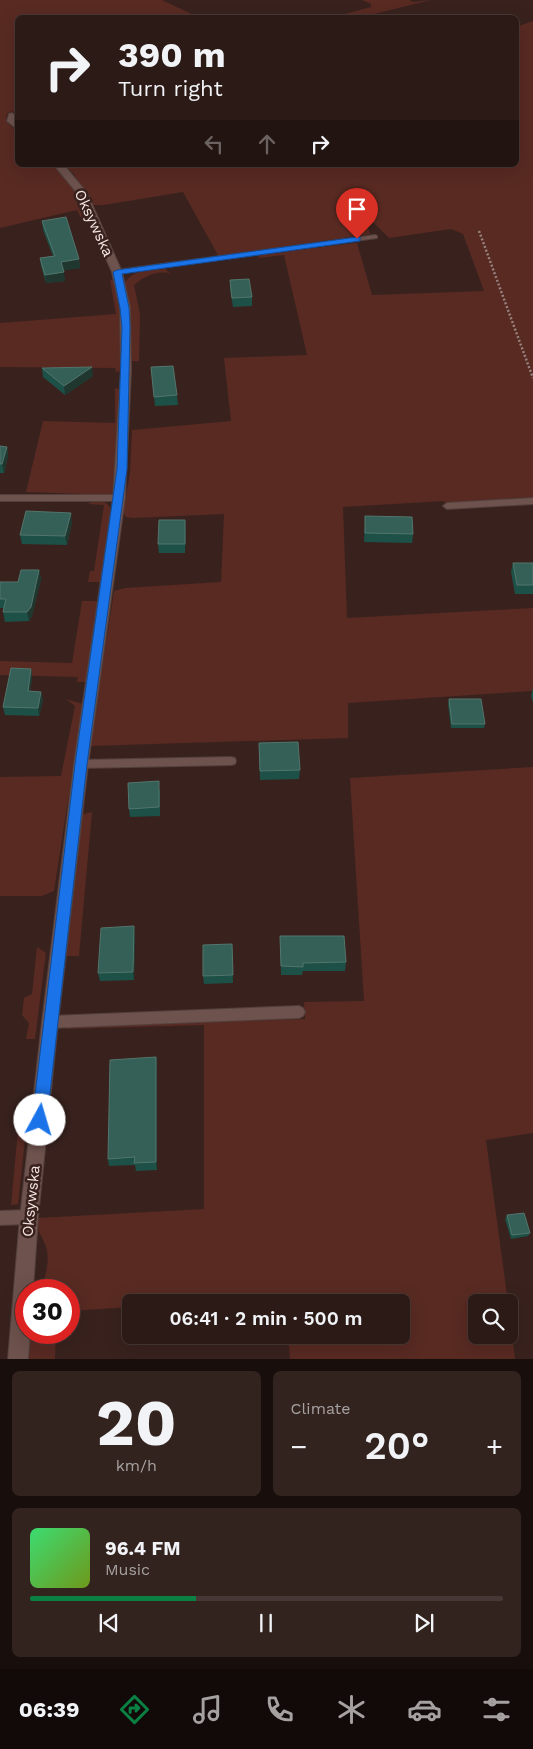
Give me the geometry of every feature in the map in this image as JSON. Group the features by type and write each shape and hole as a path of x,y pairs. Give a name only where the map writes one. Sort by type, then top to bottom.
{"street":[{"path":"14,114 11,121 15,125"},
{"name":"Oksywska","path":"18,1359 29,1217 50,1022 81,764 119,498 124,441 126,327 125,308 117,272 82,192 61,167"}],"lane":[{"path":"117,272 375,237"},
{"path":"0,498 119,498"},
{"path":"447,506 533,502"},
{"path":"81,764 231,761"},
{"path":"50,1022 299,1012"},
{"path":"0,1218 29,1217"}],"path":[{"path":"479,231 533,378"}],"shaded area":[{"path":"0,0 162,0 194,15 15,15 15,111 8,113 6,117 8,123 15,130 15,167 56,167 73,183 88,214 81,218 77,210 0,228"},
{"path":"362,0 410,0 413,2 431,0 370,15 341,15 371,7 371,4"},
{"path":"533,21 533,497 343,507 347,618 533,608 533,691 348,703 348,738 90,746 114,591 125,588 221,582 224,514 132,518 126,517 123,512 130,473 132,430 231,421 224,358 307,355 284,255 259,258 259,255 363,242 357,243 372,295 484,291 463,234 451,229 389,238 374,223 365,219 370,234 219,257 183,192 104,205 93,205 73,173 66,167 519,167 519,26"},
{"path":"165,269 171,274 156,273 134,285 140,314 139,361 130,361 125,283 132,275 137,273"},
{"path":"110,280 114,280 121,316 122,371 116,372 115,368 0,367 0,323 116,314"},
{"path":"115,388 119,389 114,493 110,495 26,492 43,421 115,423"},
{"path":"92,502 106,503 111,511 103,582 88,582 90,571 94,571 104,505 88,504"},
{"path":"82,601 100,601 86,682 77,682 78,677 0,675 0,661 72,663"},
{"path":"66,699 83,704 54,891 42,896 0,896 0,777 61,776 75,706"},
{"path":"533,767 533,1133 486,1140 507,1294 468,1294 468,1344 513,1344 515,1359 290,1359 289,1344 410,1344 410,1294 122,1294 122,1308 80,1310 80,1279 44,1279 48,1255 38,1229 38,1218 204,1209 204,1025 65,1029 72,1026 305,1019 304,1002 364,1001 350,778"},
{"path":"92,812 79,956 63,956 80,815"},
{"path":"37,947 46,953 35,1039 26,1039 29,1023 22,1015 24,998 32,994"},
{"path":"19,1120 27,1121 18,1204 11,1205"},
{"path":"29,1344 56,1344 55,1359 29,1359"}],"building":[{"path":"66,217 79,259 61,262 64,272 45,275 40,258 55,256 42,221"},
{"path":"249,279 252,297 232,298 230,280"},
{"path":"173,366 177,395 154,397 151,367"},
{"path":"92,367 64,386 42,368"},
{"path":"0,446 7,447 2,464 0,464"},
{"path":"26,511 71,513 65,536 20,535"},
{"path":"365,516 412,517 413,534 365,533"},
{"path":"159,520 185,520 185,544 158,544"},
{"path":"513,563 533,563 533,585 517,585"},
{"path":"21,570 39,570 31,607 27,612 3,612 6,599 0,599 0,582 18,582"},
{"path":"11,668 31,669 28,691 41,692 38,708 3,707"},
{"path":"449,699 481,699 485,724 452,724"},
{"path":"298,742 300,770 260,771 259,743"},
{"path":"159,781 159,807 129,809 128,783"},
{"path":"134,926 133,972 98,973 101,928"},
{"path":"280,936 344,936 346,962 303,963 303,967 281,966"},
{"path":"232,944 233,975 203,976 203,945"},
{"path":"156,1057 156,1162 134,1163 135,1157 108,1159 110,1060"},
{"path":"524,1213 530,1233 512,1235 507,1215"}],"route":[{"path":"40,1120 81,764 122,469 126,327 125,308 117,272 357,239"}]}
